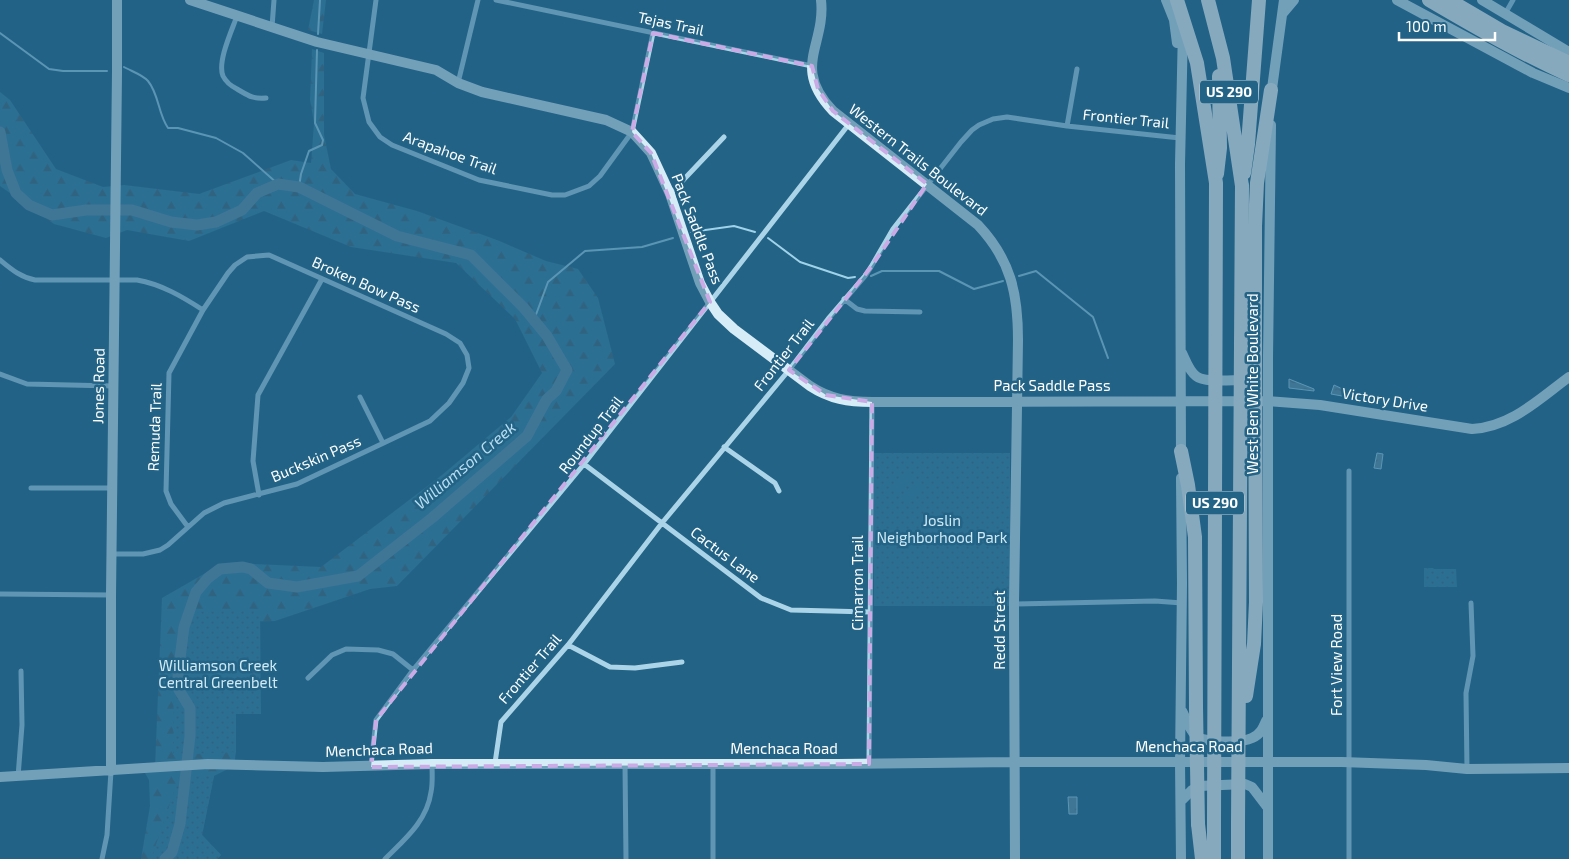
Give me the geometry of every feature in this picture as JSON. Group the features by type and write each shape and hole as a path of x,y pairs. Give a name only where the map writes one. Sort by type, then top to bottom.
{"highway":[{"name":"US 290","path":"1178,0 1197,63 1216,183 1214,859"},
{"name":"US 290","path":"1208,0 1223,58 1242,186 1238,859"},
{"path":"1216,183 1220,148 1219,0"},
{"path":"1242,186 1248,144 1259,0"},
{"path":"1429,0 1493,38 1569,75"},
{"path":"1449,0 1502,31 1569,63"},
{"path":"1239,738 1254,644 1256,602 1255,226 1257,183 1271,90"},
{"path":"1181,451 1188,485 1195,538 1198,824 1202,859"}],"main road":[{"name":"Jones Road","path":"111,771 117,0"},
{"name":"Pack Saddle Pass","path":"190,0 317,42 436,70 458,83 482,92 606,120 632,132 651,153 670,194 700,283 718,314 734,329 826,395 844,401 872,402 1180,400"},
{"name":"Western Trails Boulevard","path":"821,0 820,20 812,53 812,66 814,81 822,97 849,124 978,225 996,248 1007,267 1014,288 1017,309 1016,402"},
{"path":"1166,0 1174,20 1181,66"},
{"path":"1181,859 1180,138 1184,0"},
{"name":"West Ben White Boulevard","path":"1268,859 1268,357 1271,90 1284,0"},
{"path":"1281,16 1294,0"},
{"path":"1397,0 1533,73 1569,88"},
{"path":"1482,0 1569,52"},
{"path":"1181,350 1190,370 1202,380 1242,380 1253,377 1261,370 1268,357"},
{"name":"Victory Drive","path":"1180,400 1268,401 1320,405 1464,428 1482,428 1511,419 1569,377"},
{"name":"Redd Street","path":"1015,859 1014,604 1016,402"},
{"path":"1180,708 1195,736 1204,740 1242,741 1253,738 1261,731 1268,718"},
{"name":"Menchaca Road","path":"0,777 208,764 371,767 432,764 1350,762 1426,765 1467,769 1569,768"},
{"path":"1181,801 1199,786 1245,784 1252,786 1268,809"}],"street":[{"path":"272,27 274,0"},
{"name":"Arapahoe Trail","path":"376,0 363,98 369,122 380,136 392,145 479,180 552,195 566,195 589,186 600,176 632,132"},
{"path":"458,83 478,0"},
{"name":"Tejas Trail","path":"496,0 812,66"},
{"path":"1505,14 1513,0"},
{"path":"237,16 222,62 223,75 232,86 252,98 266,98"},
{"path":"632,132 653,33"},
{"path":"1067,126 1077,68"},
{"name":"Frontier Trail","path":"495,764 501,722 568,645 662,523 789,370 828,318 871,267 894,229 966,135 986,122 1014,117 1067,126 1180,138"},
{"name":"Roundup Trail","path":"371,767 376,720 413,670 584,464 849,124"},
{"path":"670,194 724,137"},
{"name":"Broken Bow Pass","path":"247,256 269,255 446,334 460,343 467,355"},
{"name":"Remuda Trail","path":"188,527 172,504 166,491 169,373 203,310 228,273 247,256"},
{"path":"0,260 19,274 35,280 137,280 148,282 162,287 203,310"},
{"path":"259,495 253,460 258,395 322,279"},
{"path":"844,299 864,312 920,312"},
{"name":"Buckskin Pass","path":"112,554 143,554 160,550 204,513 224,503 297,484 430,421 448,403 463,383 469,368 467,355"},
{"path":"0,374 27,384 113,386"},
{"path":"360,397 383,443"},
{"name":"Cimarron Trail","path":"870,764 872,402"},
{"path":"724,448 775,483 779,492"},
{"name":"Cactus Lane","path":"584,464 761,598 791,610 870,612"},
{"name":"Fort View Road","path":"1349,471 1350,859"},
{"path":"31,488 113,488"},
{"path":"0,594 111,595"},
{"path":"1014,604 1155,601 1182,603"},
{"path":"1467,769 1466,693 1473,656 1471,603"},
{"path":"568,645 610,667 635,668 682,662"},
{"path":"308,678 332,655 346,649 378,650 394,654 413,670"},
{"path":"18,777 22,725 21,671"},
{"path":"712,763 713,859"},
{"path":"385,859 418,826 425,814 432,790 432,764"},
{"path":"625,764 626,859"},
{"path":"102,859 106,835 111,771"}],"highlighted area":[{"path":"653,33 812,66 818,89 833,111 927,184 871,267 789,370 826,395 872,402 869,764 371,767 376,720 710,302 651,153 632,132"}],"green space":[{"path":"314,0 326,0 322,34 308,30"},
{"path":"312,49 324,53 324,135 331,169 355,194 417,211 497,240 546,261 578,269 598,298 615,364 397,586 370,589 275,621 241,622 219,672 236,752 234,766 214,776 202,835 221,855 217,859 141,859 150,806 149,780 142,768 155,767 162,598 216,567 233,563 321,567 442,475 511,417 542,373 515,319 456,263 351,247 264,211 189,241 127,230 106,238 54,224 0,186 0,92 10,100 56,169 103,187 124,185 199,194 291,160 311,163 314,123 310,100"},
{"name":"Joslin Neighborhood Park","path":"874,453 1010,453 1010,606 874,606"},
{"path":"908,470 915,477 899,493 892,486"},
{"path":"919,480 926,488 909,504 902,496"},
{"path":"1424,568 1456,569 1457,587 1424,587"},
{"name":"Williamson Creek Central Greenbelt","path":"260,611 261,714 236,714 236,752 173,755 176,663 178,644 187,612"},
{"path":"214,776 202,835 221,855 217,859 151,859 179,777"}],"water":[{"path":"1289,379 1314,389 1314,391 1289,388"},
{"path":"1334,385 1364,399 1364,400 1331,394"},
{"path":"1377,453 1383,454 1381,469 1374,468"},
{"path":"1068,797 1077,797 1077,814 1069,814"}],"waterway":[{"path":"318,34 320,0"},
{"path":"0,33 49,69 63,71 107,71"},
{"path":"299,187 301,174 309,151 322,145 323,140 315,123 317,50"},
{"path":"124,67 146,79 152,86 162,117 168,128 178,128 216,138 243,153 278,184"},
{"name":"Williamson Creek","path":"0,132 7,170 16,193 29,205 52,215 86,210 132,210 171,222 197,225 216,222 242,210 257,193 278,184 299,187 397,236 471,255 524,308 547,336 567,370 556,391 547,399 527,436 432,518 358,576 297,587 268,583 251,569 243,567 220,569 208,578 196,592 184,627 178,674 179,690 190,708 190,736 180,824 172,852 165,859"},
{"path":"691,232 734,226 755,232"},
{"path":"534,320 548,282 585,251 642,247 673,238"},
{"path":"768,238 800,262 848,278 855,277"},
{"path":"871,276 882,271 939,271 974,289 1003,281"},
{"path":"1019,276 1036,271 1093,317 1108,358"}]}
